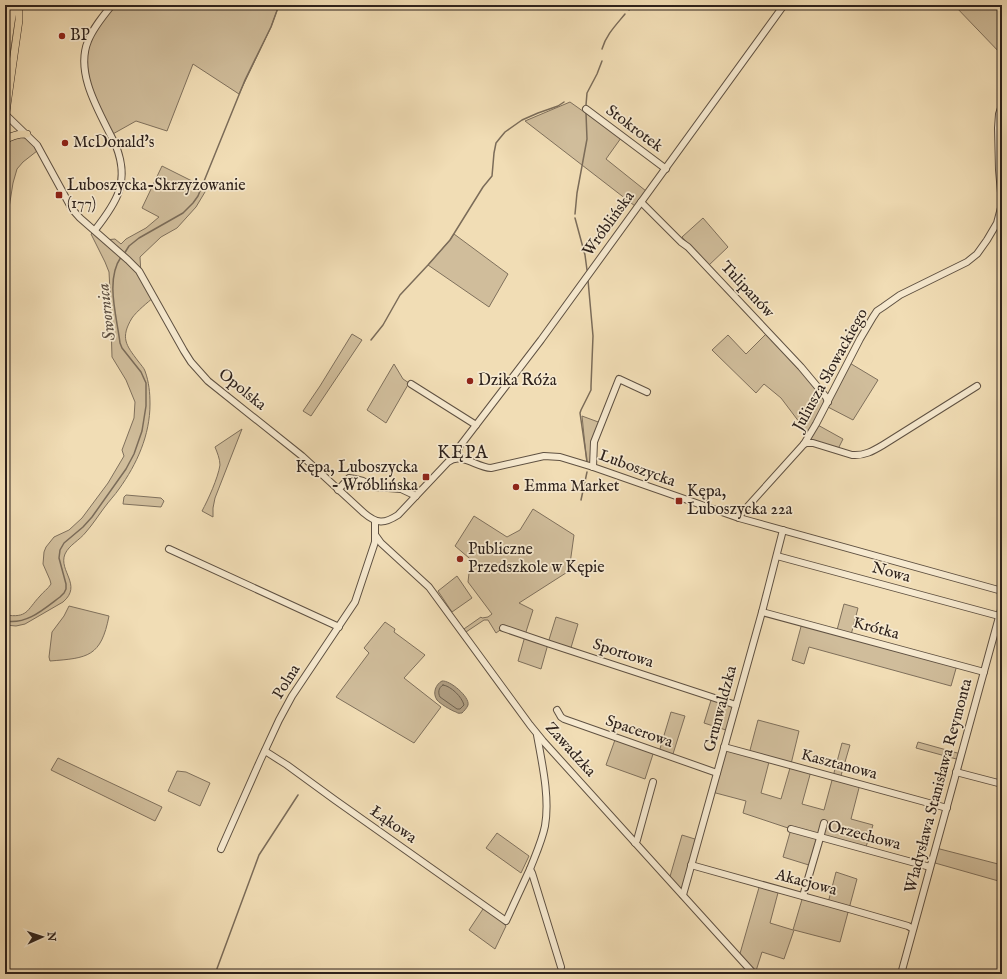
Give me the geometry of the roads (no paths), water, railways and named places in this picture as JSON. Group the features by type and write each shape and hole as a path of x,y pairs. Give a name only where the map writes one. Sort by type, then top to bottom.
{"main road":[{"path":"5,62 14,5"},
{"path":"5,116 17,34 19,5"},
{"path":"5,141 14,135 27,134"}],"street":[{"path":"95,230 111,210 120,190 122,168 116,146 88,86 84,64 84,52 93,31 112,5"},
{"name":"Wróblińska","path":"456,458 460,446 541,340 784,5"},
{"name":"Juliusza Słowackiego","path":"739,518 740,515 804,444 873,317 883,307 900,295 967,262 977,254 987,240 996,223 1002,204 999,170 998,128 999,114 1002,105"},
{"name":"Stokrotek","path":"586,109 666,169"},
{"name":"Opolska","path":"5,116 27,134 41,151 72,209 80,218 128,260 141,274 191,362 219,391 302,456 338,490 375,521"},
{"name":"Tulipanów","path":"641,202 680,242 688,247 791,357 826,397 828,402"},
{"path":"593,467 594,442 619,379 647,392"},
{"path":"411,384 476,425"},
{"path":"804,444 810,443 848,455 857,456 866,454 883,445 977,386"},
{"name":"Luboszycka","path":"456,458 491,468 550,456 570,459 739,518 1002,591"},
{"path":"376,534 375,521 382,522 394,518 448,462 456,458"},
{"path":"338,490 349,478 363,481 375,487 401,489 416,496"},
{"name":"Grunwaldzka","path":"683,895 784,530"},
{"name":"Polna","path":"221,849 279,720 292,696 339,628 356,600 375,542 376,534"},
{"name":"Zawadzka","path":"376,534 380,543 429,587 537,733 754,974"},
{"path":"170,549 339,628"},
{"name":"Nowa","path":"777,556 999,616"},
{"name":"Władysława Stanisława Reymonta","path":"901,974 1002,606"},
{"name":"Krótka","path":"762,612 984,672"},
{"name":"Sportowa","path":"503,628 736,705"},
{"name":"Spacerowa","path":"557,710 564,719 717,773"},
{"path":"537,733 545,782 546,817 544,832 530,870 561,967"},
{"name":"Kasztanowa","path":"724,747 947,808"},
{"name":"Łąkowa","path":"265,751 287,765 506,921 530,870"},
{"path":"956,772 1002,784"},
{"path":"635,843 653,782"},
{"path":"803,896 824,823"},
{"name":"Orzechowa","path":"791,829 930,868"},
{"name":"Akacjowa","path":"691,865 849,909 913,929"}],"water":[{"path":"442,681 450,683 466,698 468,705 462,713 452,710 437,700 435,689"}],"waterway":[{"name":"Swornica","path":"124,254 129,246 139,238 183,213 198,196 245,80 271,27 279,5"},
{"path":"629,10 633,5"},
{"path":"602,49 609,35 625,14"},
{"path":"586,105 587,93 602,61"},
{"path":"371,340 383,325 400,295 450,240 483,187 492,176 496,143 500,138 505,132 522,120 558,106 564,102"},
{"path":"575,214 577,193 587,139 586,113"},
{"path":"575,218 585,255 587,270"},
{"name":"Swornica","path":"5,621 21,621 35,615 64,593 66,584 59,558 60,550 64,543 83,527 92,517 126,469 134,454 142,431 146,406 146,383 141,372 122,348 120,343 113,299 114,276 116,266 121,257"},
{"path":"587,461 580,413 591,390 593,336 588,280"},
{"path":"581,500 587,472"},
{"path":"215,974 259,855 298,795"}],"place":[{"name":"BP","path":"62,36"},
{"name":"McDonald's","path":"65,143"},
{"name":"Luboszycka-Skrzyżowanie (177)","path":"59,195"},
{"name":"Dzika Róża","path":"470,381"},
{"name":"Kępa, Luboszycka - Wróblińska","path":"426,477"},
{"name":"Emma Market","path":"516,487"},
{"name":"Kępa, Luboszycka 22a","path":"679,501"},
{"name":"Publiczne Przedszkole w Kępie","path":"460,559"}],"district":[{"name":"KĘPA","path":"463,453"}]}
